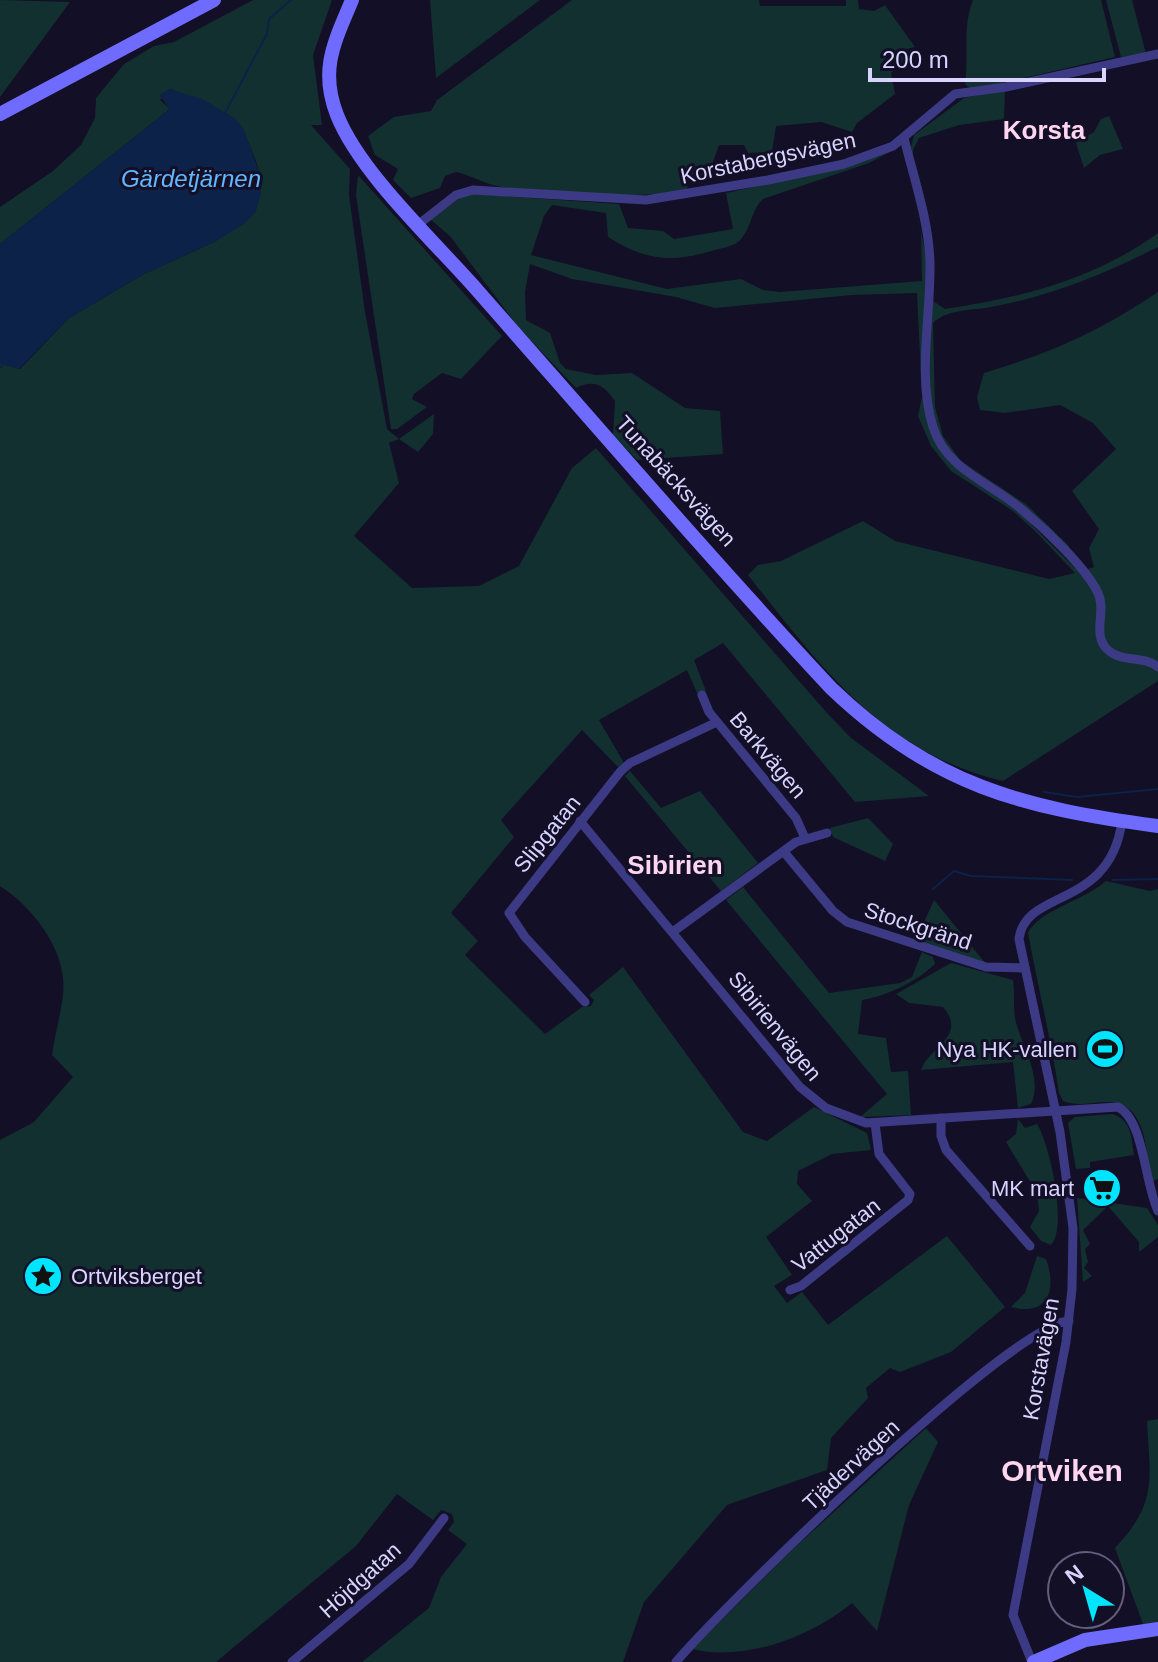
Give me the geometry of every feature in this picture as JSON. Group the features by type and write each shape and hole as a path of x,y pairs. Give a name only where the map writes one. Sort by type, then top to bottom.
{"street":[{"path":"0,114 214,0"},
{"name":"Tunabäcksvägen","path":"352,0 332,49 329,73 334,105 346,133 419,224 794,648 873,727 936,768 984,789 1050,808 1158,826"},
{"name":"Korstabergsvägen","path":"419,224 456,195 473,190 542,197 646,200 705,193 844,164 904,138 955,94 1006,87 1158,54"},
{"path":"904,138 929,249 929,408 938,439 956,463 1019,507 1085,573 1098,593 1099,636 1109,651 1120,657 1146,660 1158,667"},
{"name":"Barkvägen","path":"702,695 717,722 796,818 805,838"},
{"name":"Slipgatan","path":"585,1002 534,948 509,913 580,821 630,763 717,722"},
{"name":"Sibirienvägen","path":"580,821 812,1099 850,1120 875,1123 1055,1108 1118,1107 1136,1124 1148,1190 1158,1211"},
{"name":"Korstavägen","path":"1033,1662 1015,1626 1013,1607 1069,1321 1073,1228 1055,1108 1019,939 1023,924 1035,911 1097,878 1112,858 1122,821"},
{"path":"674,931 805,838 827,833"},
{"name":"Stockgränd","path":"784,852 833,911 847,922 986,967 1025,968"},
{"path":"941,1118 941,1136 946,1150 1030,1246"},
{"name":"Vattugatan","path":"790,1290 801,1286 908,1200 910,1194 905,1185 877,1149 875,1123"},
{"name":"Tjädervägen","path":"676,1662 728,1606 906,1439 1021,1344 1045,1328 1069,1321"},
{"name":"Höjdgatan","path":"292,1662 409,1564 444,1518"},
{"path":"1033,1662 1085,1640 1158,1629"}],"green space":[{"path":"0,0 70,2 0,97"},
{"path":"253,0 332,0 313,55 322,125 311,125 350,169 349,195 365,312 387,429 399,439 389,443 399,483 354,536 412,588 479,586 519,566 572,468 596,448 827,713 850,737 929,796 855,802 723,643 694,660 706,691 698,695 687,670 599,720 624,763 619,768 582,730 501,820 514,837 451,913 478,941 465,955 545,1034 582,1007 591,1006 594,1000 589,995 623,967 743,1132 767,1141 814,1107 867,1133 871,1150 832,1154 798,1171 797,1184 812,1201 766,1237 792,1275 774,1286 787,1303 802,1292 828,1325 947,1236 1005,1307 951,1352 900,1372 890,1368 866,1388 868,1398 831,1438 827,1470 727,1505 644,1602 623,1662 362,1662 429,1608 441,1577 467,1544 448,1530 454,1522 452,1514 441,1510 433,1520 397,1494 356,1546 216,1662 0,1662 0,1140 34,1122 73,1077 52,1055 63,994 60,962 36,918 0,886 0,363 20,369 69,318 142,275 216,241 260,174 238,125 218,110 170,89 160,100 169,108 166,112 0,244 0,207 53,171 81,145 95,118 96,98 124,64 154,46 174,42"},
{"path":"430,0 540,0 436,78"},
{"path":"572,0 759,0 760,6 846,6 846,0 858,0 859,9 874,11 885,5 915,47 902,50 906,59 891,73 895,94 857,123 852,132 821,122 776,126 772,152 748,153 744,145 719,145 708,176 688,181 687,192 616,195 544,193 497,186 456,172 445,176 440,188 411,198 393,180 398,169 375,155 368,136 394,117 431,111 437,100"},
{"path":"973,0 1101,0 1115,57 972,90 965,84 968,20"},
{"path":"1106,0 1132,0 1146,54 1121,57"},
{"path":"1005,90 1004,119 959,125 919,138 913,150 913,164 911,147 914,135 964,98"},
{"path":"1109,116 1123,149 1100,155 1084,168 1076,143 1094,132 1101,119"},
{"path":"895,149 869,163 763,199 743,237 727,247 685,257 647,255 608,237 606,213 552,205 544,216 531,255 667,289 741,279 763,290 780,292 922,281 921,233 905,157 927,260 925,408 953,465 1015,508 1079,572 1094,567 1089,548 1099,529 1072,491 1116,449 1093,423 1060,405 1005,413 980,410 977,397 984,373 1074,340 1158,292 1158,681 1003,781 961,768 923,750 889,728 829,673 748,575 758,565 781,561 863,521 895,541 1049,579 1075,573 1013,511 951,471 931,446 918,416 922,397 917,293 852,295 715,308 676,297 572,279 530,264 525,292 526,320 550,333 560,363 566,369 596,375 632,373 685,408 720,411 723,454 637,460 613,435 615,401 611,395 603,387 593,384 576,388 519,328 450,236 431,220 460,198 472,194 619,204 628,228 663,231 674,239 733,229 726,193 845,166"},
{"path":"358,175 502,336 461,379 442,373 414,394 412,399 427,407 397,429 391,429 356,195"},
{"path":"1158,233 1158,247 1096,276 1032,298 951,313 933,323 935,407 943,436 961,461 1027,505 1069,546 1068,551 973,475 956,457 943,440 935,425 930,395 933,301 945,309 1030,292 1083,275"},
{"path":"434,414 433,434 418,452 399,439"},
{"path":"630,771 661,808 700,791 758,863 721,891 625,776"},
{"path":"868,818 893,844 885,861 833,837 830,828"},
{"name":"Nya HK-vallen","path":"1106,881 1150,891 1158,889 1158,1179 1151,1182 1146,1144 1138,1119 1130,1110 1107,1102 1069,1103 1063,1101 1059,1093 1028,933 1052,911"},
{"path":"743,887 829,993 900,983 912,977 922,952 933,957 935,964 910,982 862,1000 858,1034 886,1038 891,1072 908,1071 911,1115 860,1117 887,1094 726,900"},
{"path":"934,900 986,964 916,940"},
{"path":"951,963 1013,980 1015,1018 1035,1083 1031,1104 1018,1108 1013,1062 921,1070 949,1034 950,1017 943,1007 909,1003 896,994"},
{"path":"1112,1114 1127,1125 1134,1155 1090,1162 1090,1168 1076,1169 1068,1123 1075,1117"},
{"path":"1018,1119 1025,1128 1037,1124 1052,1167 1058,1222 1051,1245 1041,1241 1030,1227 1039,1211 1037,1193 1006,1142 1016,1134"},
{"path":"1077,1198 1147,1208 1158,1225 1158,1237 1139,1252 1139,1242 1108,1206 1083,1230 1090,1244 1085,1249 1088,1262 1084,1268 1092,1276 1083,1282"},
{"path":"1037,1256 1046,1259 1049,1270 1051,1281 1047,1298 1034,1308 1011,1307 1025,1293"},
{"path":"1158,1419 1158,1623 1143,1624 1126,1578 1126,1550 1115,1548 1139,1517 1145,1503 1150,1475 1147,1421"},
{"path":"926,1428 938,1442 909,1505 877,1631 852,1603 817,1626 776,1644 733,1652 692,1649 791,1551"}],"water":[{"name":"Gärdetjärnen","path":"170,89 202,99 236,119 244,130 260,174 261,194 256,211 244,224 216,241 142,275 69,318 19,369 0,363 0,244 166,112 169,108 159,95"}],"waterway":[{"path":"225,113 267,34 269,19 291,0"},
{"path":"0,368 4,363"},
{"path":"1044,792 1077,797 1158,789"},
{"path":"933,889 954,871 971,876 1072,880"},
{"path":"1113,880 1158,879"}],"place":[{"name":"Nya HK-vallen","path":"1105,1049"},
{"name":"MK mart","path":"1102,1188"},
{"name":"Ortviksberget","path":"43,1276"}],"district":[{"name":"Korsta","path":"1044,130"},
{"name":"Sibirien","path":"675,865"},
{"name":"Ortviken","path":"1062,1470"}]}
